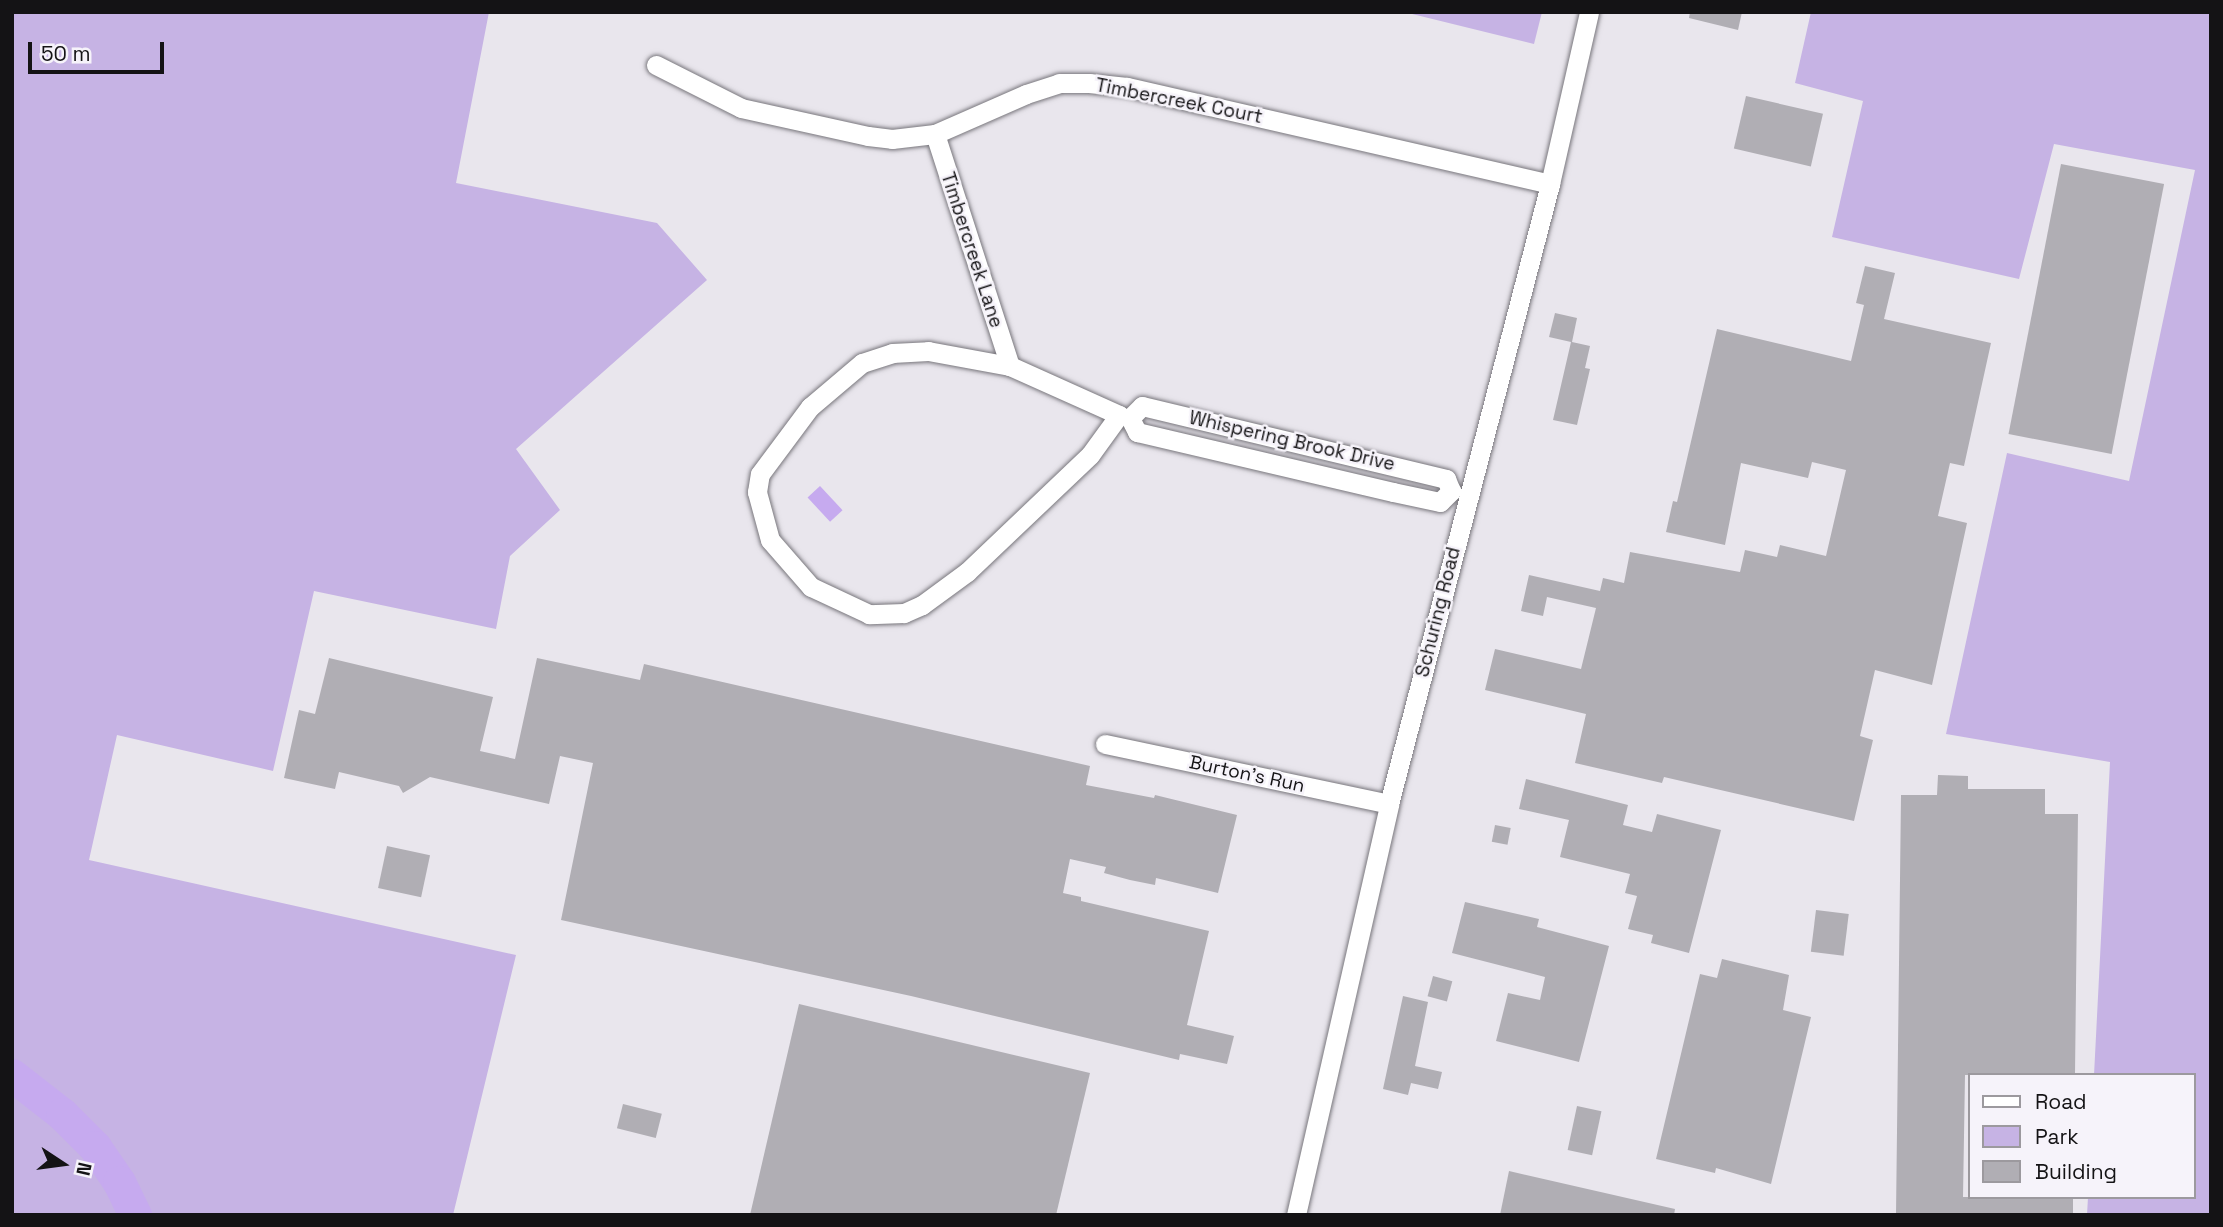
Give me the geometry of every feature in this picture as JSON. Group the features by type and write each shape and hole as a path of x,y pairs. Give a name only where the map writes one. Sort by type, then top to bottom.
{"street":[{"name":"Schuring Road","path":"1296,1215 1460,493 1550,184 1589,12"},
{"name":"Timbercreek Court","path":"656,65 741,108 868,136 892,139 935,134 1026,94 1059,83 1089,83 1127,87 1550,184"},
{"name":"Timbercreek Lane","path":"935,134 1010,366"},
{"name":"Whispering Brook Drive","path":"1010,366 928,351 892,353 862,363 810,407 760,474 757,491 770,540 811,587 869,614 904,613 922,605 967,572 1049,496 1124,417 1142,405 1446,479 1460,493 1440,502 1137,432 1124,417 1010,366"},
{"name":"Burton's Run","path":"1105,744 1389,804"}],"green space":[{"path":"12,12 489,12 456,183 657,223 707,280 516,449 560,510 510,556 496,629 314,591 273,771 117,735 89,860 516,955 453,1215 12,1215"},
{"path":"1404,12 1542,12 1534,44"},
{"path":"1811,12 2211,12 2211,1215 2087,1215 2088,1199 2195,1199 2195,1073 2094,1073 2110,762 1946,734 2007,453 2129,481 2195,170 2054,144 2019,279 1832,237 1863,101 1795,83"}],"shaded area":[{"path":"820,486 843,510 830,522 808,498"}],"building":[{"path":"1690,12 1742,12 1738,30 1689,18"},
{"path":"1746,96 1823,114 1811,166 1734,149"},
{"path":"2061,164 2164,184 2112,454 2009,434"},
{"path":"1865,266 1895,273 1884,319 1991,343 1964,466 1950,463 1938,516 1967,523 1932,685 1875,670 1860,736 1873,740 1854,821 1664,777 1662,783 1575,763 1586,714 1485,690 1495,649 1581,669 1596,608 1547,597 1543,616 1521,611 1529,575 1600,591 1603,578 1624,583 1630,552 1740,572 1745,550 1777,557 1780,545 1826,556 1846,470 1812,462 1808,478 1741,463 1725,545 1666,532 1673,501 1677,502 1717,329 1851,361 1864,305 1856,303"},
{"path":"1555,313 1577,318 1572,342 1590,346 1585,368 1590,369 1577,425 1553,420 1571,342 1549,337"},
{"path":"329,658 493,697 480,751 515,759 537,658 640,680 644,664 1090,766 1086,785 1154,798 1155,795 1237,815 1218,893 1156,878 1155,885 1130,880 1104,873 1106,867 1070,859 1063,893 1081,897 1081,901 1209,931 1187,1025 1234,1036 1227,1064 1180,1054 1179,1060 911,996 561,920 593,763 560,756 549,804 430,777 403,793 399,786 339,772 335,789 284,778 299,710 315,714"},
{"path":"1938,775 1968,776 1968,789 2045,789 2045,814 2078,814 2075,1073 1965,1075 1963,1197 2073,1199 2073,1215 1896,1215 1901,795 1937,795"},
{"path":"1526,779 1628,805 1623,825 1652,832 1657,814 1721,830 1689,953 1651,943 1653,935 1628,929 1637,896 1625,893 1630,874 1560,857 1569,820 1519,809"},
{"path":"1495,825 1511,828 1507,845 1492,842"},
{"path":"387,846 430,855 421,897 378,888"},
{"path":"1465,902 1539,919 1537,927 1609,946 1579,1062 1496,1041 1508,993 1540,1000 1545,977 1452,953"},
{"path":"1816,910 1849,914 1844,956 1811,952"},
{"path":"1722,959 1789,975 1783,1010 1811,1017 1771,1184 1716,1168 1715,1173 1656,1159 1700,974 1717,978"},
{"path":"1433,976 1452,981 1447,1001 1428,996"},
{"path":"1403,996 1428,1002 1415,1066 1442,1072 1438,1089 1411,1083 1408,1095 1383,1089"},
{"path":"799,1004 1090,1073 1056,1215 750,1215"},
{"path":"623,1104 662,1114 656,1138 617,1128"},
{"path":"1577,1106 1601,1111 1592,1155 1568,1150"},
{"path":"1509,1171 1675,1209 1674,1215 1500,1215"}],"waterway":[{"path":"12,1075 62,1114 95,1147 119,1182 135,1215"}]}
